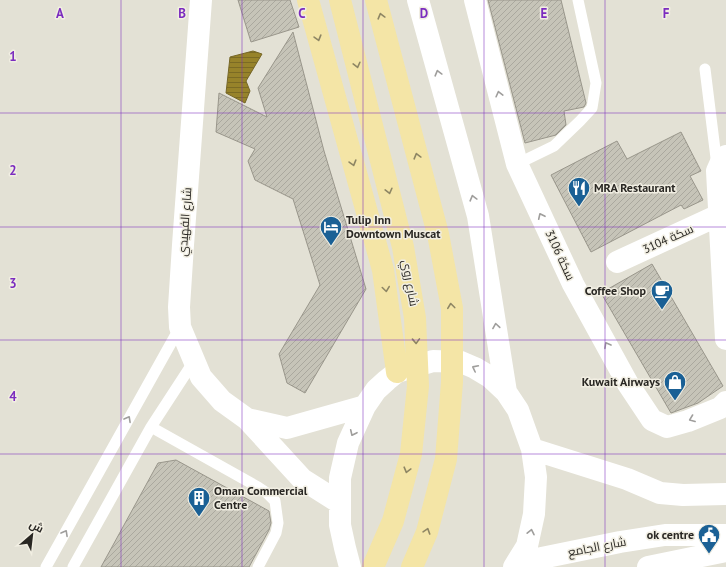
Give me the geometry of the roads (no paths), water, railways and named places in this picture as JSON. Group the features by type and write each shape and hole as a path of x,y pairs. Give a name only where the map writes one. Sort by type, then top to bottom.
{"main road":[{"path":"308,0 383,270 397,372"},
{"name":"شارع روي","path":"340,0 404,247 416,318 417,394 411,454 393,521 373,567"},
{"path":"376,0 438,234 452,308 452,382 446,459 427,532 412,567"}],"street":[{"name":"شارع الفهيدي","path":"201,0 179,307 180,327 202,377 222,402 247,419 302,479 340,504"},
{"path":"418,0 478,216 506,392"},
{"name":"سكة 3106","path":"475,0 517,164 573,284 628,384 652,420 667,426 688,421 720,408 726,402"},
{"path":"722,163 720,215 726,339"},
{"name":"سكة 3104","path":"617,262 720,215"},
{"path":"333,567 347,558 340,525 340,478 348,443 365,406 376,390 397,372 433,361 461,362 475,368 490,377 506,392 518,410 532,449 536,477 534,514 528,546 516,565"},
{"name":"شارع الفهيدي","path":"247,419 287,428 365,406"},
{"path":"532,449 627,479 660,493 683,495 726,494"},
{"name":"شارع الجامع","path":"516,565 620,542 665,535 726,535"},
{"path":"648,567 673,564 726,551"}],"lane":[{"path":"517,164 554,146 592,108 596,83 578,0"},
{"path":"705,69 722,163"},
{"path":"46,567 180,327"},
{"path":"73,567 151,428 194,361"},
{"path":"151,428 267,493 275,501 278,523 276,533 258,567"}],"place":[{"name":"MRA Restaurant","path":"579,208"},
{"name":"Tulip Inn Downtown Muscat","path":"331,246"},
{"name":"Coffee Shop","path":"662,310"},
{"name":"Kuwait Airways","path":"675,402"},
{"name":"Oman Commercial Centre","path":"199,518"},
{"name":"ok centre","path":"709,554"}]}
